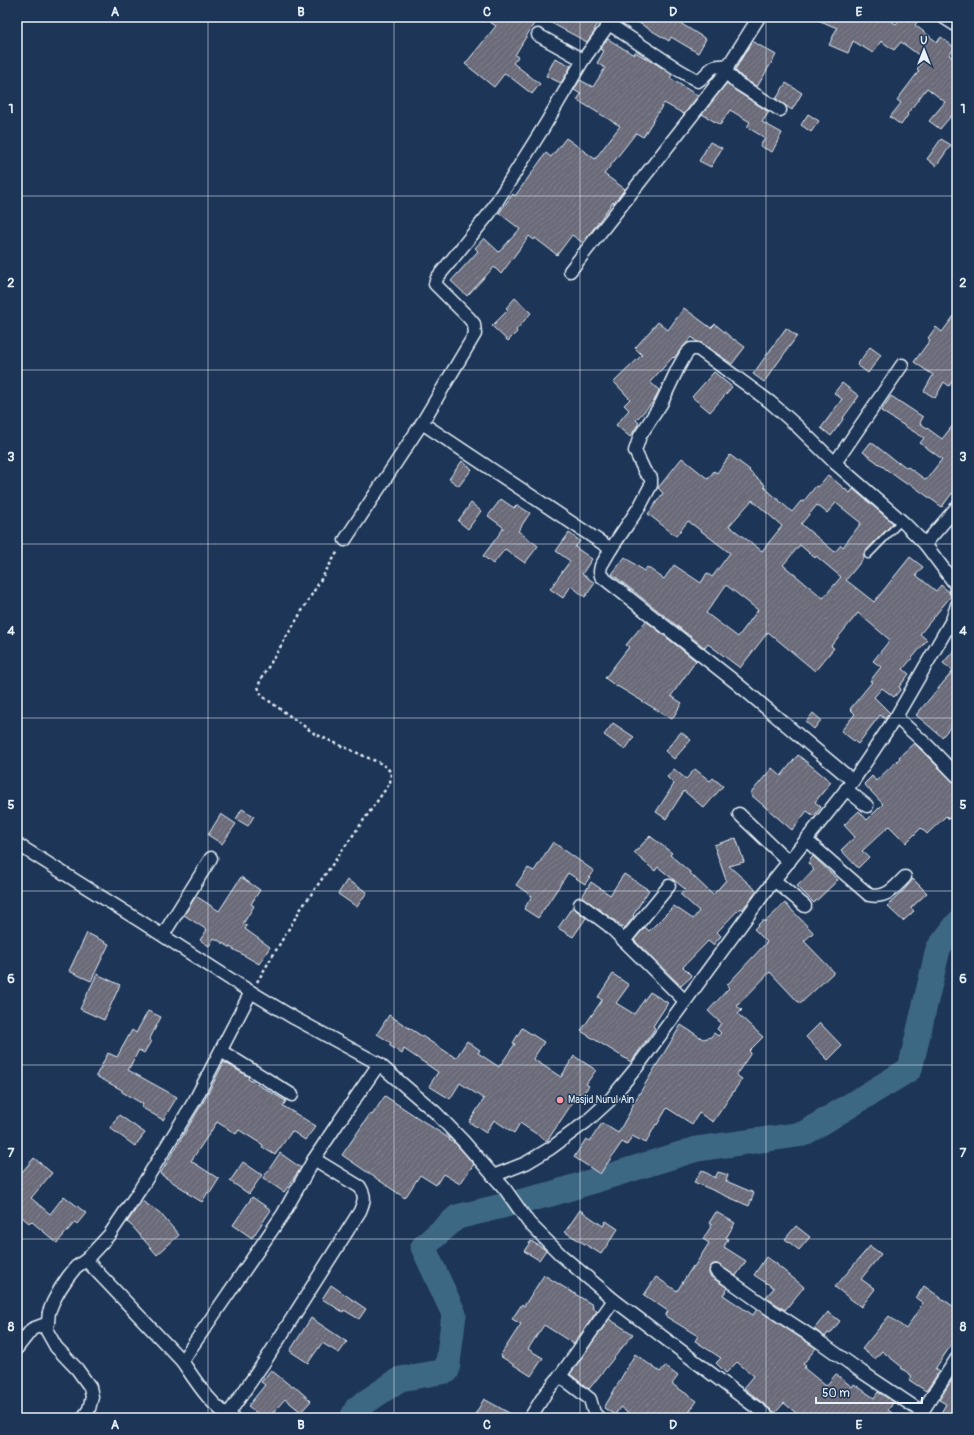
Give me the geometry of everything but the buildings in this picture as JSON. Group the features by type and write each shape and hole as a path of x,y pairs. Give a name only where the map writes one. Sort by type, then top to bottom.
{"street":[{"path":"570,271 728,69 759,17"},
{"path":"943,17 957,26"},
{"path":"345,540 422,423 475,334 474,324 435,284 437,278 489,214 545,125 583,60 611,20 674,66 698,81 710,68 716,66 728,69"},
{"path":"538,35 583,60"},
{"path":"728,69 731,78 737,83 780,110"},
{"path":"866,806 849,785 734,681 600,576 601,566 640,506 651,485 651,478 646,472 635,451 640,436 661,404 686,354 691,349 698,349 770,402 925,544 956,584 957,592"},
{"path":"835,463 902,365"},
{"path":"422,423 611,549"},
{"path":"925,544 957,507"},
{"path":"493,1176 526,1163 551,1148 586,1122 610,1100 638,1067 774,880 849,785 896,717 952,620 957,605"},
{"path":"896,717 928,746 957,776"},
{"path":"739,814 789,862"},
{"path":"806,840 869,895 878,897 885,894 895,887 905,876"},
{"path":"17,844 251,992 294,1018 379,1064 435,1112 463,1140 505,1189 529,1223 561,1255 614,1300 770,1418"},
{"path":"163,936 211,858"},
{"path":"774,880 805,906"},
{"path":"624,941 668,886"},
{"path":"580,904 608,925 685,1001"},
{"path":"83,1418 89,1409 92,1397 90,1387 56,1347 47,1331 50,1312 60,1289 76,1268 86,1260 110,1234 139,1191 195,1100 251,992"},
{"path":"221,1051 292,1095"},
{"path":"182,1361 283,1214 314,1160 379,1064"},
{"path":"86,1260 182,1361 208,1396 230,1417 360,1211 364,1200 364,1193 360,1187 314,1160"},
{"path":"716,1271 817,1340 920,1415 957,1358"},
{"path":"530,1418 545,1394 560,1376 614,1300"},
{"path":"18,1345 32,1330 48,1323"},
{"path":"560,1376 590,1399 593,1411 599,1418"}],"lane":[{"path":"868,556 901,521"}],"path":[{"path":"251,992 300,910 390,782 391,772 382,764 315,734 262,696 258,687 261,679 345,540"}],"waterway":[{"path":"352,1418 357,1408 400,1379 447,1371 454,1314 423,1247 457,1217 551,1194 697,1149 803,1134 910,1069 938,949 957,924"}],"place":[{"name":"Masjid Nurul Ain","path":"560,1100"}]}
